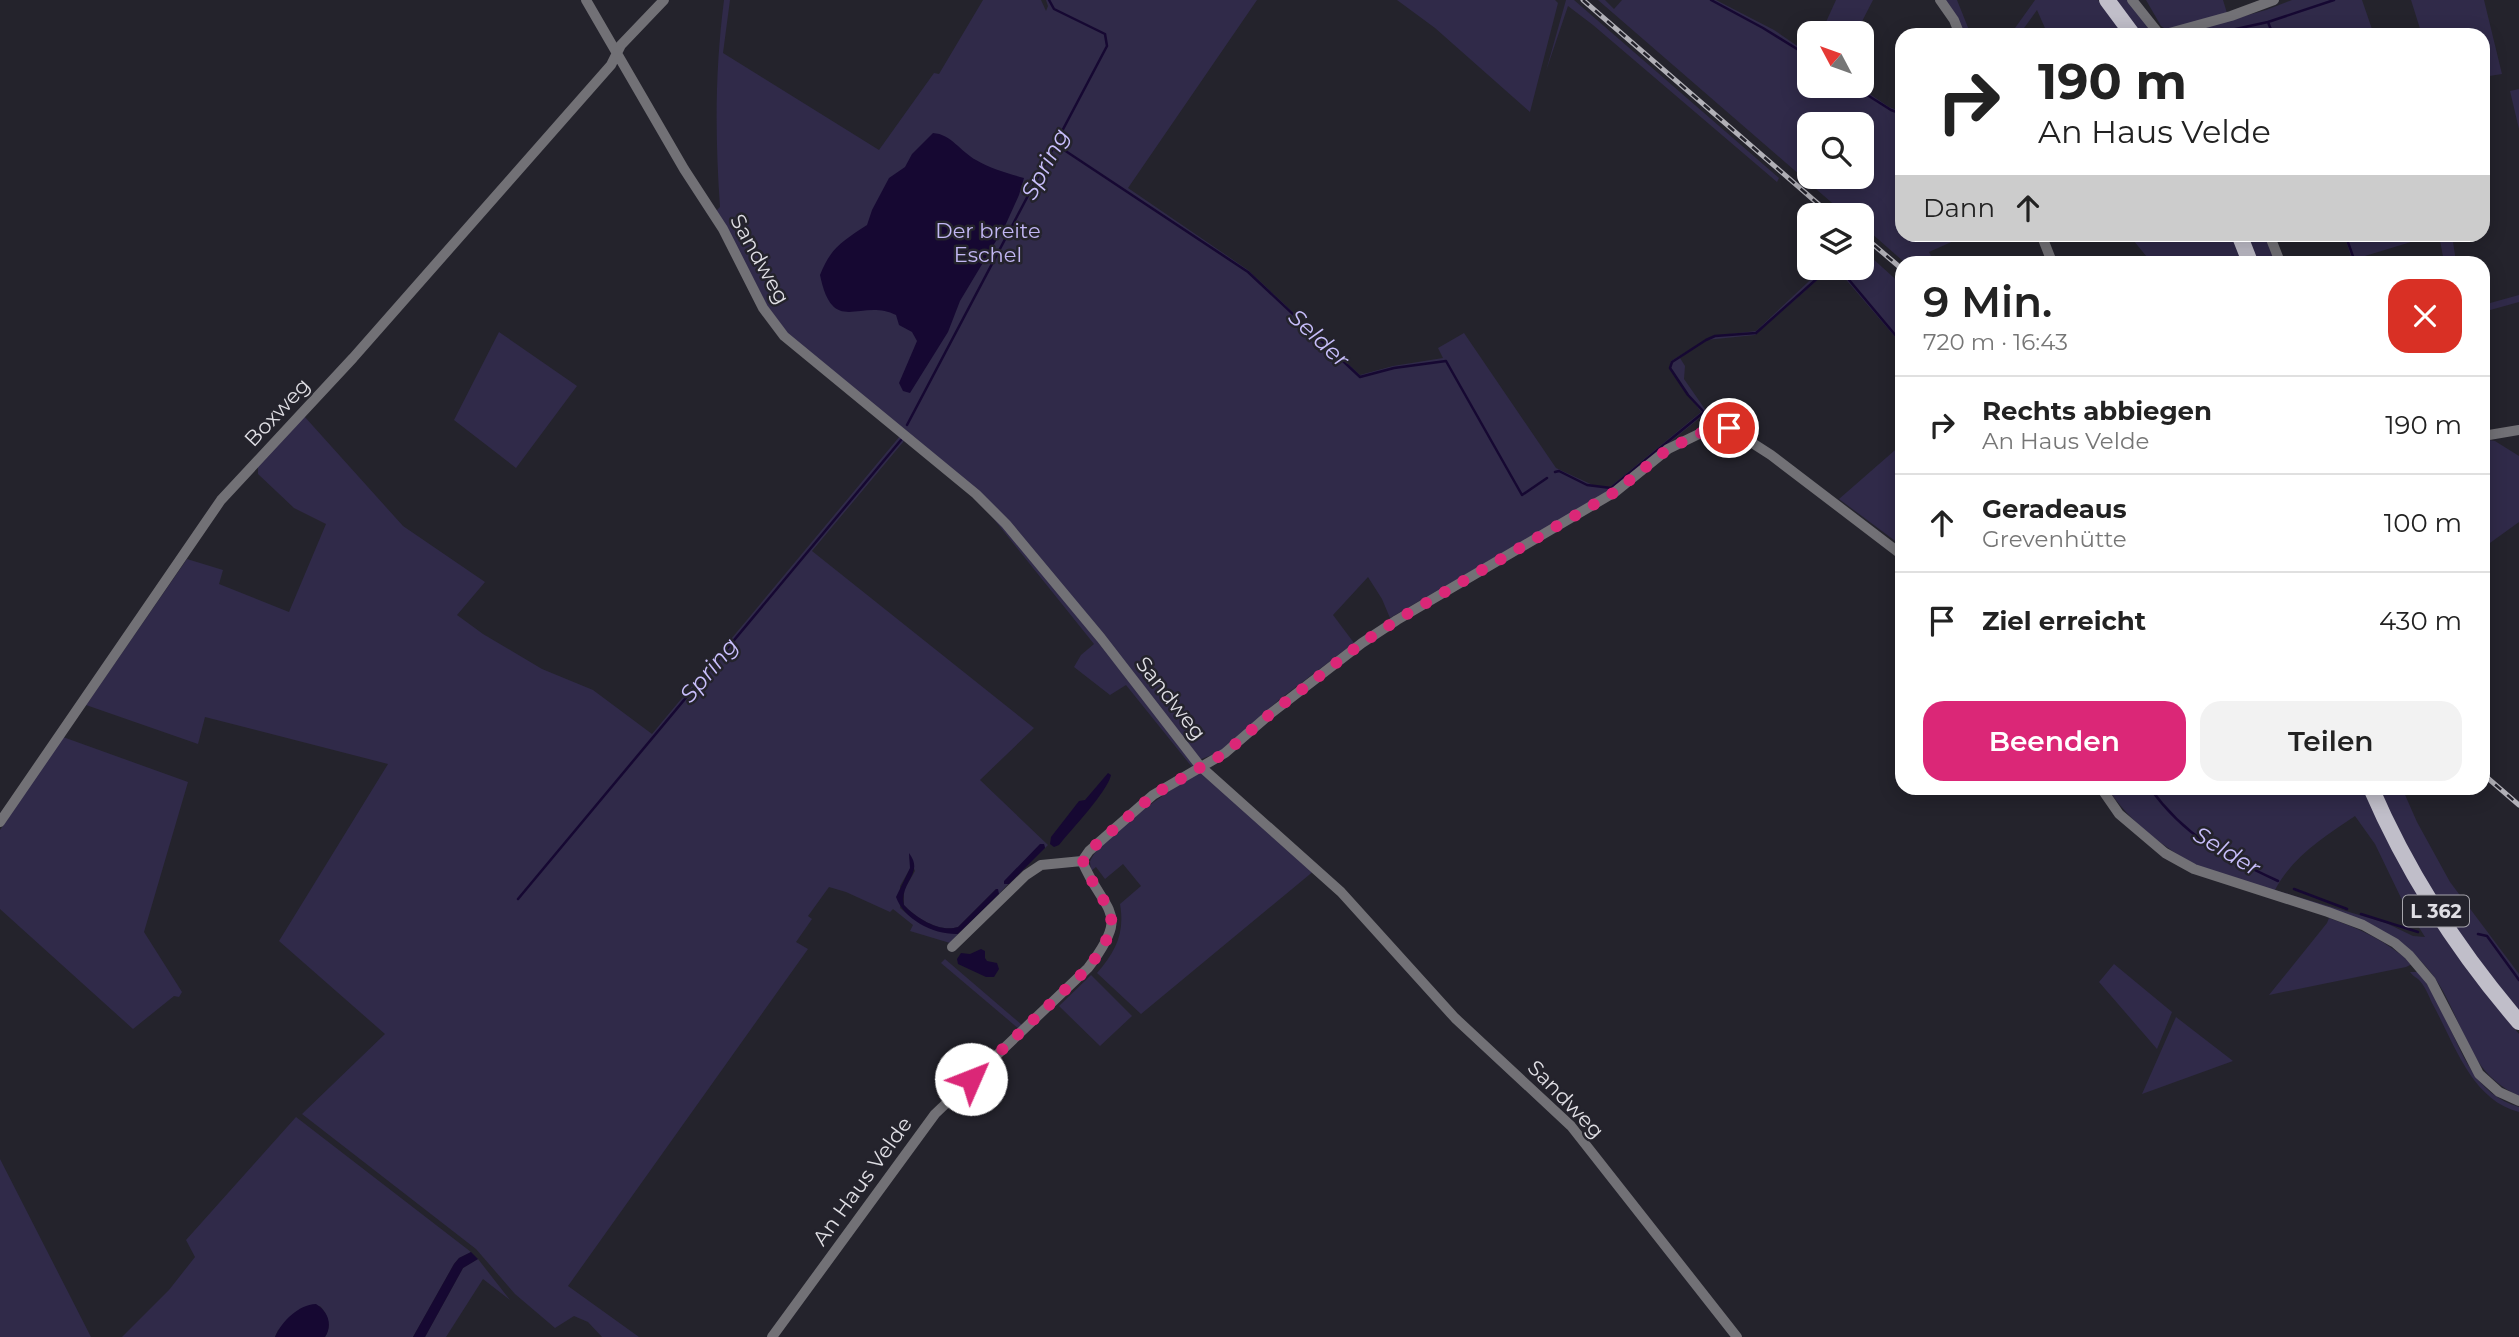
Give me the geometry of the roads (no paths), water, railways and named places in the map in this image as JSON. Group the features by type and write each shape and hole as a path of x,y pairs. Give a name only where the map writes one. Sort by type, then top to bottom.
{"main road":[{"path":"2107,0 2128,28"},
{"name":"L 362","path":"2374,795 2431,904 2482,978 2519,1023"}],"street":[{"name":"Sandweg","path":"586,0 684,169 723,229 763,308 784,336 976,494 1006,524 1101,638 1200,766 1341,892 1455,1018 1571,1126 1737,1337"},
{"name":"Boxweg","path":"0,822 221,500 353,358 602,76 621,45 664,0"},
{"path":"1940,0 1957,28"},
{"path":"2132,0 2155,28"},
{"path":"2187,28 2274,0"},
{"path":"952,947 1026,875 1041,865 1083,861 1089,851 1153,795 1225,753 1270,714 1362,643 1615,492 1668,449 1703,432 1729,428 1758,446 1895,550"},
{"path":"2490,435 2519,430"},
{"path":"2106,795 2119,814 2165,853 2194,869 2328,912 2363,925 2395,943 2415,960 2431,981 2479,1074 2499,1092 2519,1101"},
{"name":"An Haus Velde","path":"772,1337 935,1114 1088,968 1104,948 1112,930 1111,911 1083,861"}],"waterway":[{"name":"Spring","path":"907,425 1107,46 1105,34 1054,9 1049,0"},
{"path":"1711,0 1797,49"},
{"path":"2240,28 2268,22 2334,0"},
{"path":"2268,22 2270,28"},
{"path":"1872,98 1895,111"},
{"name":"Selder","path":"1055,144 1248,272 1360,377 1394,368 1446,361 1522,495 1547,478"},
{"path":"2348,242 2353,256"},
{"name":"Selder","path":"1555,472 1559,471 1587,485 1611,488 1704,412 1688,395 1670,368 1672,362 1715,336 1756,333 1816,280"},
{"name":"Selder","path":"1849,280 1895,335"},
{"name":"Spring","path":"518,899 901,440"},
{"name":"Selder","path":"2155,795 2177,820 2207,844 2278,881"},
{"name":"Selder","path":"2294,889 2347,909"},
{"name":"Selder","path":"2361,914 2418,932"},
{"name":"Selder","path":"2478,934 2487,936 2519,980"}],"railway":[{"path":"1583,0 1817,203"},
{"path":"1874,245 1895,263"},
{"path":"2490,780 2519,805"}],"park label":[{"name":"Der breite Eschel","path":"988,242"}]}
